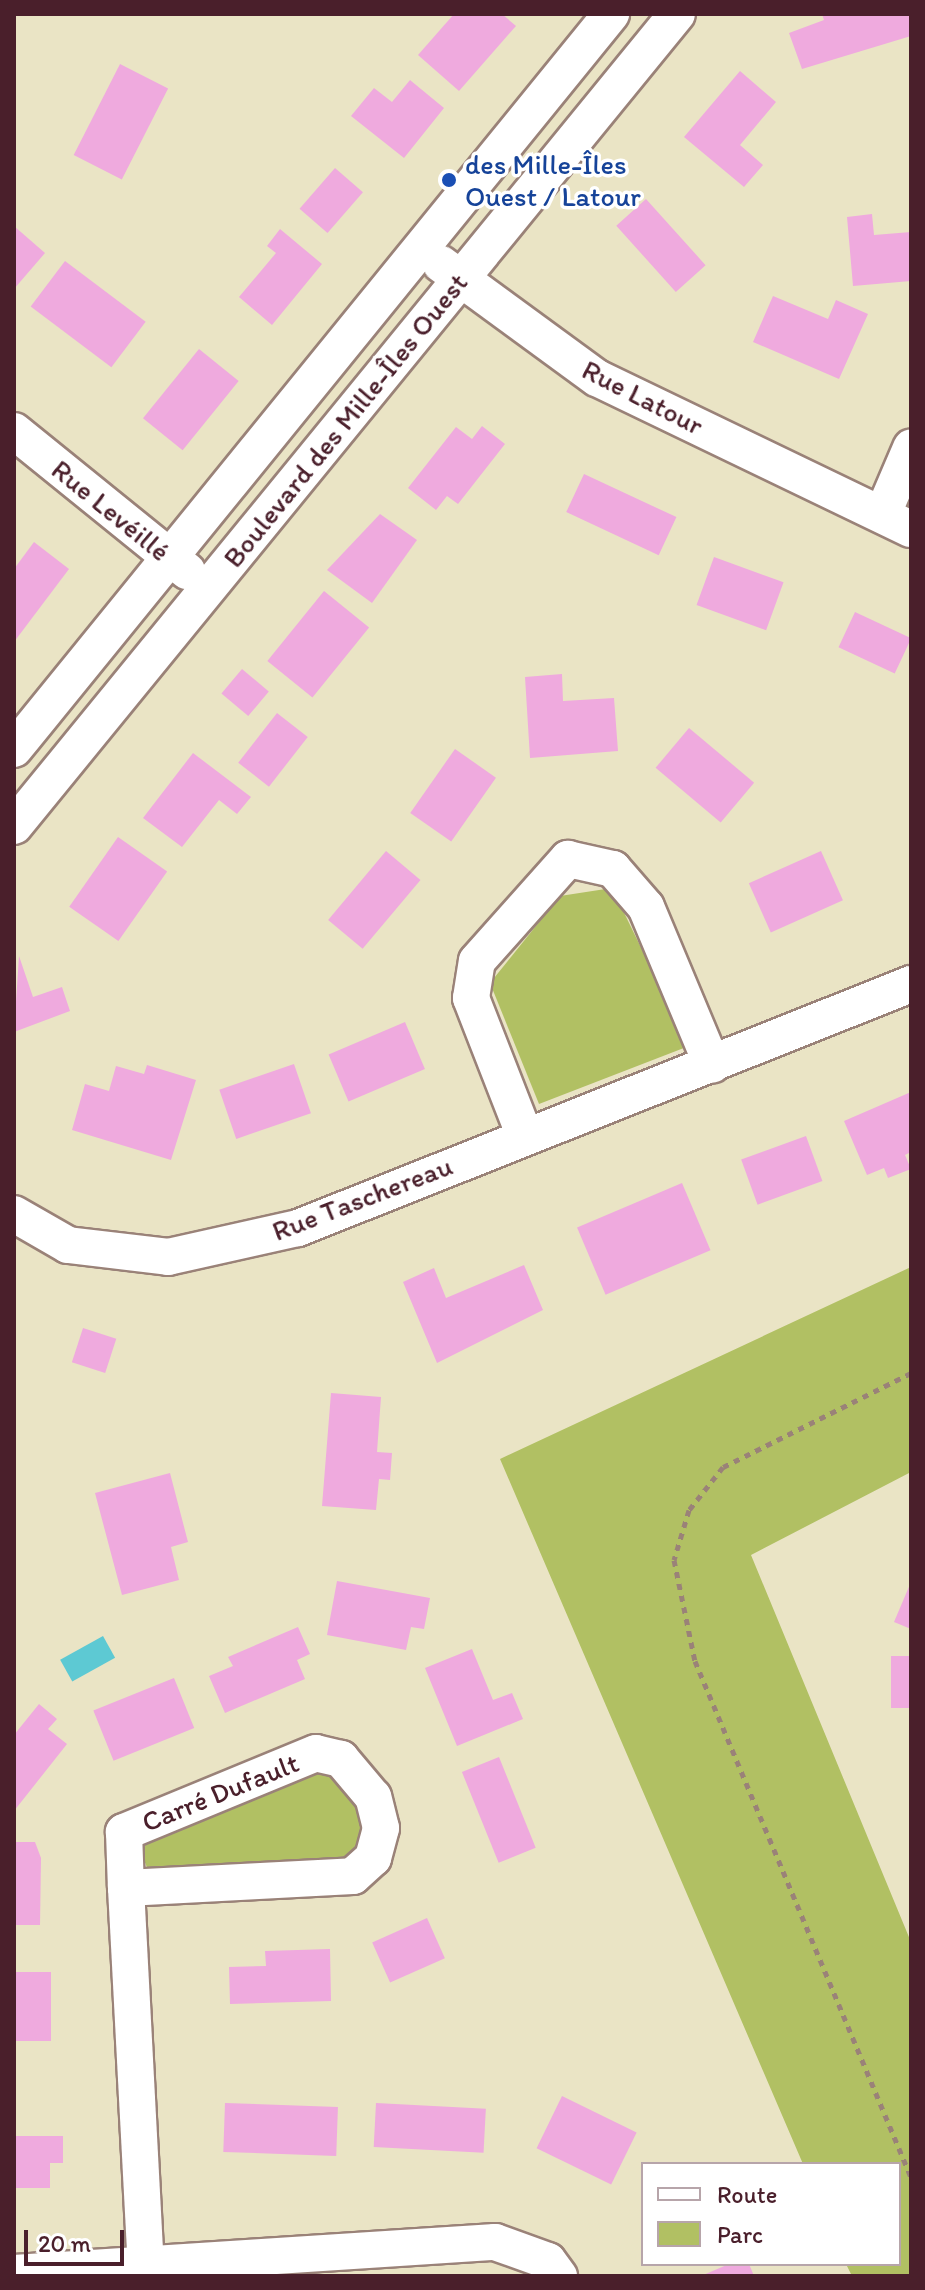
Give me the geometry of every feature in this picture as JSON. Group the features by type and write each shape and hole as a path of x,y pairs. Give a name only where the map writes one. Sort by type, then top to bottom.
{"street":[{"name":"Boulevard des Mille-Îles Ouest","path":"14,749 611,14"},
{"name":"Boulevard des Mille-Îles Ouest","path":"14,826 677,14"},
{"name":"Rue Latour","path":"422,248 597,378 898,520 911,448"},
{"name":"Rue Levéillé","path":"14,431 208,588"},
{"path":"524,1134 471,998 477,961 568,859 613,869 646,907 712,1065"},
{"name":"Rue Taschereau","path":"14,1214 68,1245 168,1257 298,1228 524,1134 712,1065 911,984"},
{"name":"Carré Dufault","path":"126,1888 353,1876 373,1858 381,1828 373,1797 341,1759 316,1753 124,1832 126,1888 146,2264"},
{"path":"14,2273 495,2242 548,2261 559,2276"}],"path":[{"path":"911,1373 732,1460 689,1510 674,1560 695,1661 911,2177"}],"green space":[{"path":"612,888 689,1046 539,1104 490,983 560,896"},
{"path":"911,1267 911,1472 751,1555 911,1942 911,2276 852,2276 847,2266 901,2266 901,2162 802,2162 500,1459"},
{"path":"317,1764 334,1767 363,1801 359,1858 150,1875 142,1855 147,1838"}],"water":[{"path":"103,1636 115,1658 72,1682 60,1660"}],"building":[{"path":"454,14 502,14 516,26 459,91 418,55"},
{"path":"822,14 911,14 911,36 802,69 789,33 824,20"},
{"path":"120,64 168,89 122,179 74,155"},
{"path":"740,71 776,102 740,145 763,165 744,187 684,137"},
{"path":"410,80 444,108 404,158 351,116 374,88 392,102"},
{"path":"335,168 363,192 327,233 300,209"},
{"path":"646,199 706,265 676,292 616,226"},
{"path":"872,214 874,235 911,232 911,281 853,286 847,217"},
{"path":"14,226 45,253 14,289"},
{"path":"280,229 322,264 272,325 239,297 276,253 267,246"},
{"path":"65,261 146,322 111,367 31,307"},
{"path":"773,296 828,319 836,300 868,314 839,379 753,342"},
{"path":"199,349 239,381 183,450 143,418"},
{"path":"482,426 505,444 458,504 447,496 436,510 408,488 456,427 472,439"},
{"path":"584,474 676,517 659,555 566,512"},
{"path":"380,514 417,540 372,603 327,570"},
{"path":"34,542 69,569 14,642 14,569"},
{"path":"714,557 784,582 766,630 697,605"},
{"path":"324,591 369,628 312,697 267,661"},
{"path":"855,612 911,638 895,674 839,647"},
{"path":"242,669 269,691 248,716 221,694"},
{"path":"562,674 563,701 614,698 618,751 530,758 525,677"},
{"path":"277,713 308,737 269,787 238,763"},
{"path":"689,728 754,783 721,822 656,768"},
{"path":"455,749 496,778 451,842 410,813"},
{"path":"193,753 251,797 237,814 219,800 182,847 143,818"},
{"path":"118,837 167,871 118,941 69,907"},
{"path":"386,851 420,880 363,949 328,920"},
{"path":"821,851 843,900 771,932 749,883"},
{"path":"19,956 33,997 62,987 70,1011 14,1032"},
{"path":"405,1022 425,1069 349,1101 329,1054"},
{"path":"294,1064 311,1113 236,1139 219,1090"},
{"path":"147,1065 196,1080 171,1160 72,1130 85,1084 109,1091 116,1066 144,1074"},
{"path":"911,1092 911,1152 905,1155 911,1169 888,1178 884,1168 867,1175 844,1121"},
{"path":"806,1136 822,1181 758,1205 741,1160"},
{"path":"682,1183 711,1250 606,1295 577,1228"},
{"path":"524,1265 543,1310 437,1363 403,1282 434,1268 446,1298"},
{"path":"83,1328 116,1339 105,1373 72,1362"},
{"path":"331,1393 381,1397 377,1452 392,1453 390,1480 379,1479 376,1510 322,1506"},
{"path":"170,1473 188,1542 171,1547 179,1580 122,1595 95,1493"},
{"path":"337,1581 430,1598 424,1629 411,1627 406,1650 327,1635"},
{"path":"911,1582 911,1629 894,1622"},
{"path":"298,1627 310,1654 297,1660 305,1679 225,1713 209,1676 233,1666 228,1657"},
{"path":"472,1649 493,1700 512,1693 523,1719 457,1746 425,1668"},
{"path":"891,1656 911,1656 911,1708 891,1708"},
{"path":"174,1678 194,1728 114,1761 93,1711"},
{"path":"39,1704 57,1719 48,1729 67,1744 14,1811 14,1735"},
{"path":"499,1757 536,1848 499,1863 462,1772"},
{"path":"14,1842 35,1842 41,1858 40,1925 14,1925"},
{"path":"427,1918 445,1958 390,1983 372,1942"},
{"path":"330,1949 331,2001 230,2004 229,1967 266,1966 265,1951"},
{"path":"14,1972 51,1972 51,2041 14,2041"},
{"path":"562,2096 637,2132 611,2185 537,2148"},
{"path":"225,2103 338,2107 336,2156 223,2152"},
{"path":"376,2103 486,2109 484,2153 374,2147"},
{"path":"14,2136 63,2136 63,2163 50,2163 50,2188 14,2188"},
{"path":"724,2266 750,2266 754,2276 701,2276"}],"place":[{"name":"des Mille-Îles Ouest / Latour","path":"449,180"}]}
